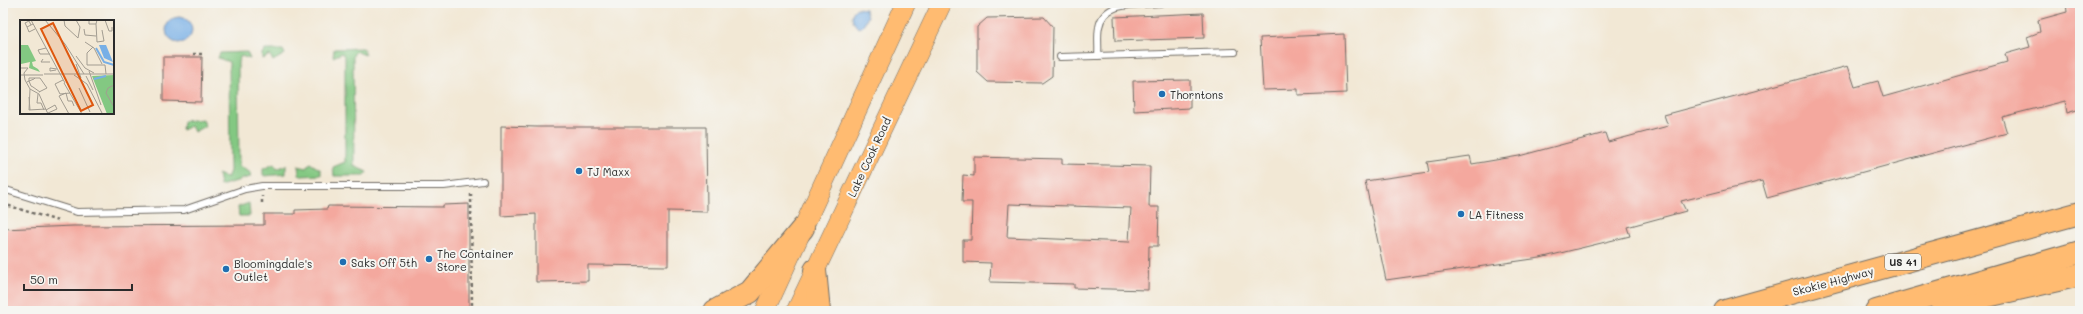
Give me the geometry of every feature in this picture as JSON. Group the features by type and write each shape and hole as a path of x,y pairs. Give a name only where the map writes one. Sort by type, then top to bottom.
{"highway":[{"name":"Skokie Highway","path":"1725,311 2080,213"},
{"path":"715,311 750,292 803,228"},
{"path":"1876,311 2080,252"},
{"path":"815,270 819,311"},
{"path":"1910,311 1946,305 2080,275"}],"main road":[{"path":"765,311 906,3"},
{"name":"Lake Cook Road","path":"796,311 942,3"}],"lane":[{"path":"1098,56 1099,27 1105,12 1114,6 1160,3"},
{"path":"1060,57 1235,52"},
{"path":"3,189 77,212 184,210 245,189 262,186 444,186 483,181"}],"path":[{"path":"193,54 203,54"},
{"path":"471,194 472,311"},
{"path":"3,204 58,221"}],"green space":[{"path":"363,48 365,55 355,51 353,56 354,166 367,172 364,176 334,176 333,167 345,162 345,58 342,53 333,57 334,49"},
{"path":"265,50 283,50 285,54 273,61 270,55 262,59 262,53"},
{"path":"247,52 250,59 241,56 238,62 239,166 251,173 250,177 220,186 218,174 227,178 230,171 229,62 218,58 220,53"},
{"path":"203,119 205,126 194,132 191,126 182,130 183,121"},
{"path":"310,163 321,170 321,175 302,176 299,174 298,166 306,168"},
{"path":"274,164 277,169 286,165 286,174 263,175 263,169"},
{"path":"249,203 250,216 239,216 238,207"}],"water":[{"path":"857,8 865,9 868,16 863,26 858,28 852,18 854,10"},
{"path":"179,17 188,21 192,30 188,39 179,43 170,39 166,30 170,21"}],"building":[{"path":"2066,3 2080,3 2080,109 2067,113 2065,101 2002,117 2007,133 1767,198 1762,181 1681,201 1686,211 1627,227 1630,236 1540,258 1386,280 1365,181 1429,172 1427,162 1470,156 1472,164 1519,156 1605,133 1608,142 1668,126 1664,115 1848,66 1855,87 1878,81 1883,97 2007,62 2005,54 2030,47 2027,37 2040,32 2038,20 2067,12"},
{"path":"1203,13 1204,38 1115,41 1114,17"},
{"path":"1044,17 1053,27 1052,76 1042,83 988,82 977,72 977,27 987,18"},
{"path":"1344,34 1346,93 1298,95 1298,89 1263,90 1260,38"},
{"path":"163,57 202,57 201,102 163,101"},
{"name":"Thorntons","path":"1190,80 1190,108 1134,111 1133,81"},
{"path":"501,126 706,127 707,212 668,211 668,266 588,265 588,281 536,282 536,214 501,216"},
{"path":"974,157 1062,159 1062,164 1150,166 1149,207 1159,207 1158,246 1149,246 1148,290 1074,288 1074,284 990,282 991,263 963,262 963,240 971,240 972,202 962,202 963,175 974,176","holes":["1009,204 1131,208 1129,242 1007,237"]},
{"path":"469,204 469,311 3,311 3,229 73,226 264,225 264,214 295,214 295,210 327,209 328,206 443,207 443,205"}],"place":[{"name":"Thorntons","path":"1162,94"},
{"name":"TJ Maxx","path":"579,171"},
{"name":"LA Fitness","path":"1461,214"},
{"name":"The Container Store","path":"429,259"},
{"name":"Saks Off 5th","path":"343,262"},
{"name":"Bloomingdale's Outlet","path":"226,269"}]}
